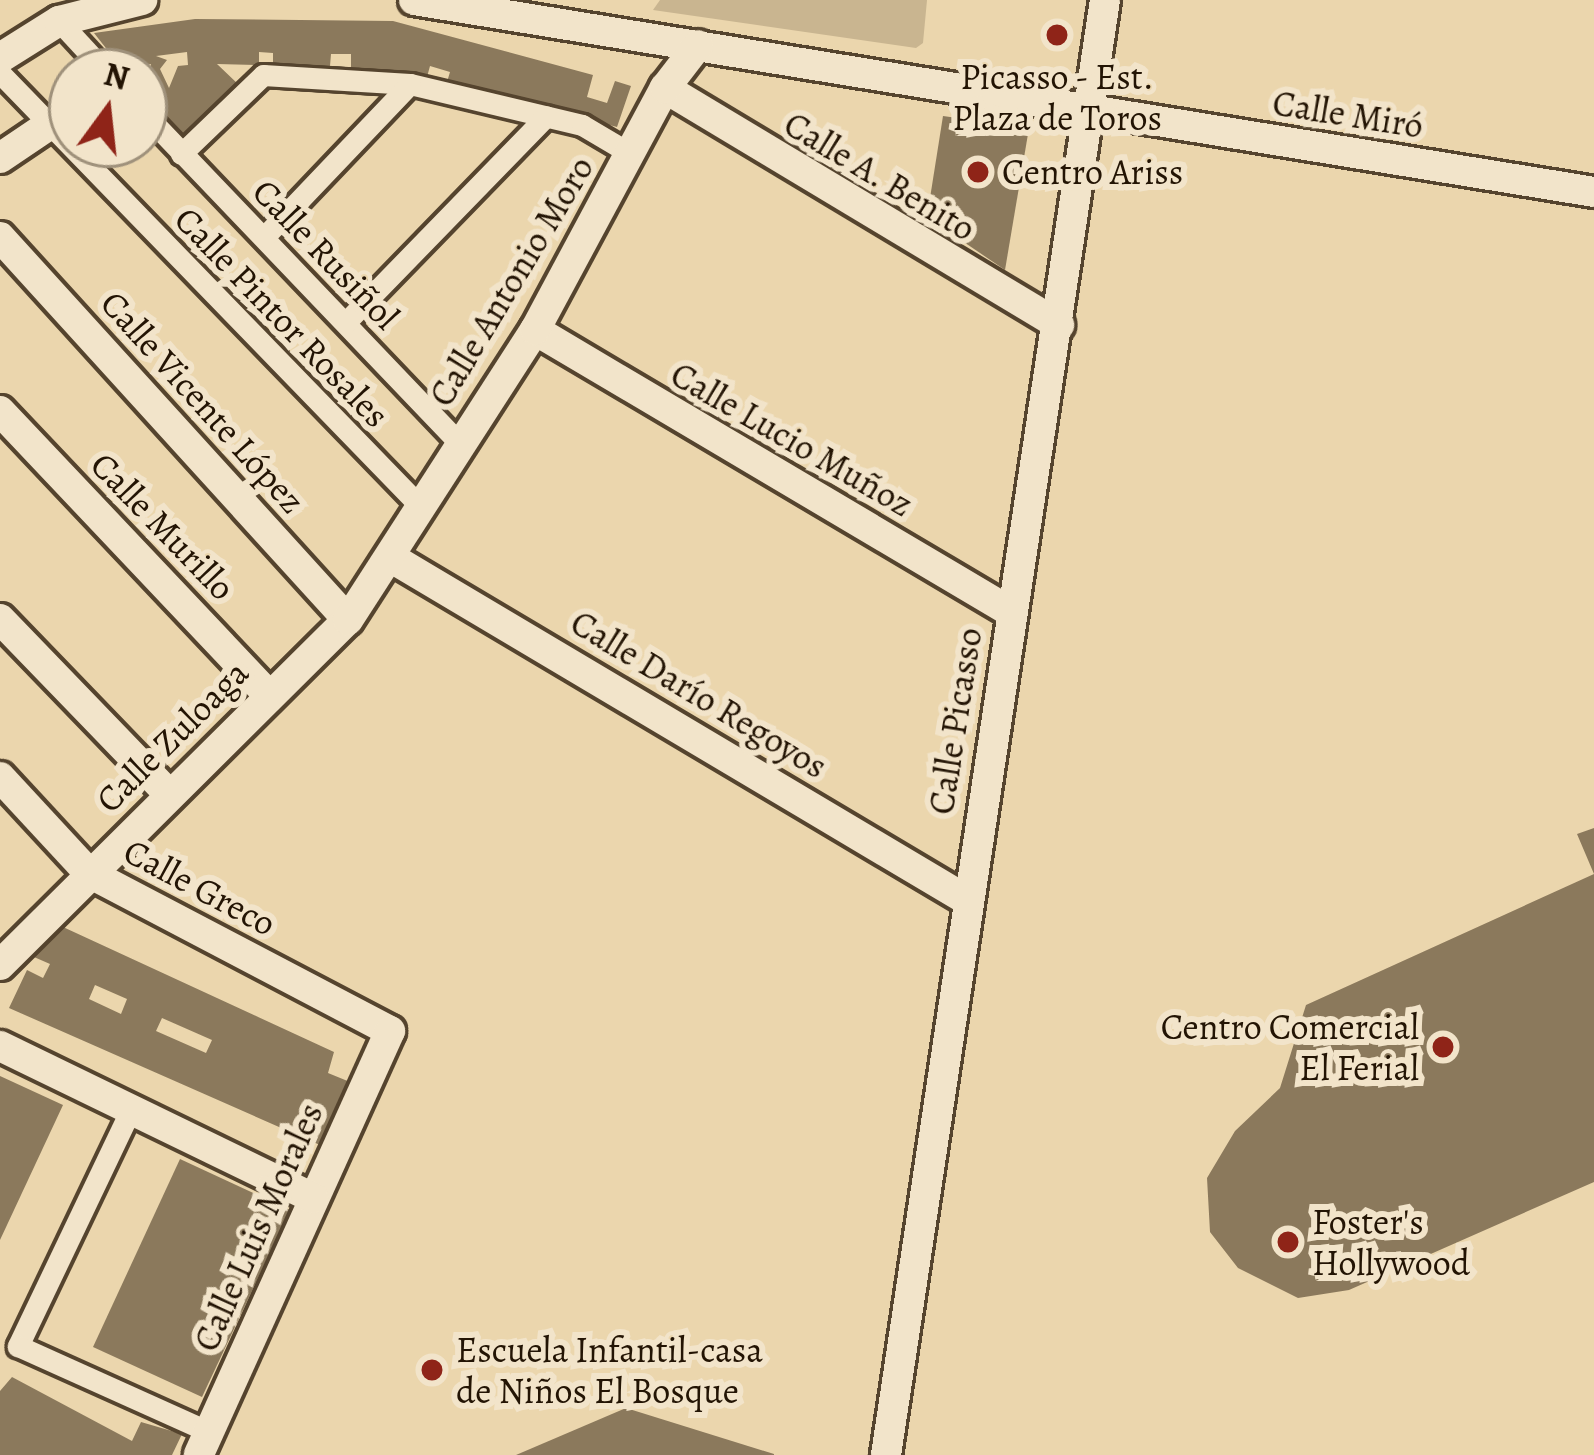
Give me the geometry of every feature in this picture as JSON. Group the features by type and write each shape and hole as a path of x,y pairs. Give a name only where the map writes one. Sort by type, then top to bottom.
{"street":[{"path":"0,58 59,21 142,0"},
{"name":"Calle Miró","path":"414,0 482,3 1089,113 1594,192"},
{"name":"Calle Picasso","path":"886,1455 1106,0"},
{"path":"59,21 84,48"},
{"name":"Calle Antonio Moro","path":"390,556 418,504 535,330 665,88 698,45"},
{"name":"Calle Pintor Rosales","path":"0,73 48,124"},
{"path":"181,154 263,75 410,84 546,116 632,154"},
{"path":"266,236 410,84"},
{"name":"Calle A. Benito","path":"665,88 1059,325"},
{"path":"346,322 546,116"},
{"path":"0,158 48,126"},
{"name":"Calle Rusiñol","path":"168,140 266,236 459,442"},
{"name":"Calle Pintor Rosales","path":"91,168 418,504"},
{"name":"Calle Vicente López","path":"0,237 348,620"},
{"name":"Calle Lucio Muñoz","path":"535,330 1011,612"},
{"name":"Calle Murillo","path":"0,411 269,695"},
{"name":"Calle Zuloaga","path":"0,965 348,620 390,556"},
{"name":"Calle Darío Regoyos","path":"390,556 967,900"},
{"path":"0,619 169,794"},
{"name":"Calle Greco","path":"0,777 89,872 390,1031"},
{"name":"Calle Luis Morales","path":"204,1444 390,1031"},
{"path":"0,1046 313,1198"},
{"path":"131,1109 18,1346 204,1444"}],"shaded area":[{"path":"660,0 927,0 923,43 916,48 653,10"}],"building":[{"path":"195,19 393,21 593,75 587,97 607,103 615,81 631,86 617,127 447,82 450,72 430,66 427,77 351,67 351,54 331,54 330,66 273,65 273,53 259,52 259,65 217,64 239,85 184,138 168,121 168,86 178,66 188,65 187,52 106,48 94,33"},
{"name":"Centro Ariss","path":"943,116 1029,128 1005,270 927,217"},
{"path":"1594,828 1594,874 1577,834"},
{"name":"Centro Comercial El Ferial","path":"1594,874 1594,1182 1349,1290 1298,1298 1238,1268 1210,1232 1207,1178 1235,1131 1280,1088 1306,1005"},
{"path":"50,921 334,1052 328,1073 350,1082 320,1145 9,1008 27,970 43,978 50,964 34,957","holes":["95,985 127,999 121,1014 89,999","162,1018 212,1040 206,1053 156,1031"]},
{"path":"0,1076 63,1105 0,1240"},
{"path":"180,1159 290,1210 202,1397 93,1347"},
{"path":"12,1377 132,1441 141,1422 182,1434 172,1455 0,1455 0,1391"},
{"path":"626,1408 774,1454 774,1455 516,1455"}],"place":[{"name":"Picasso - Est. Plaza de Toros","path":"1057,35"},
{"name":"Centro Ariss","path":"978,172"},
{"name":"Centro Comercial El Ferial","path":"1443,1047"},
{"name":"Foster's Hollywood","path":"1288,1242"},
{"name":"Escuela Infantil-casa de Niños El Bosque","path":"432,1370"}]}
